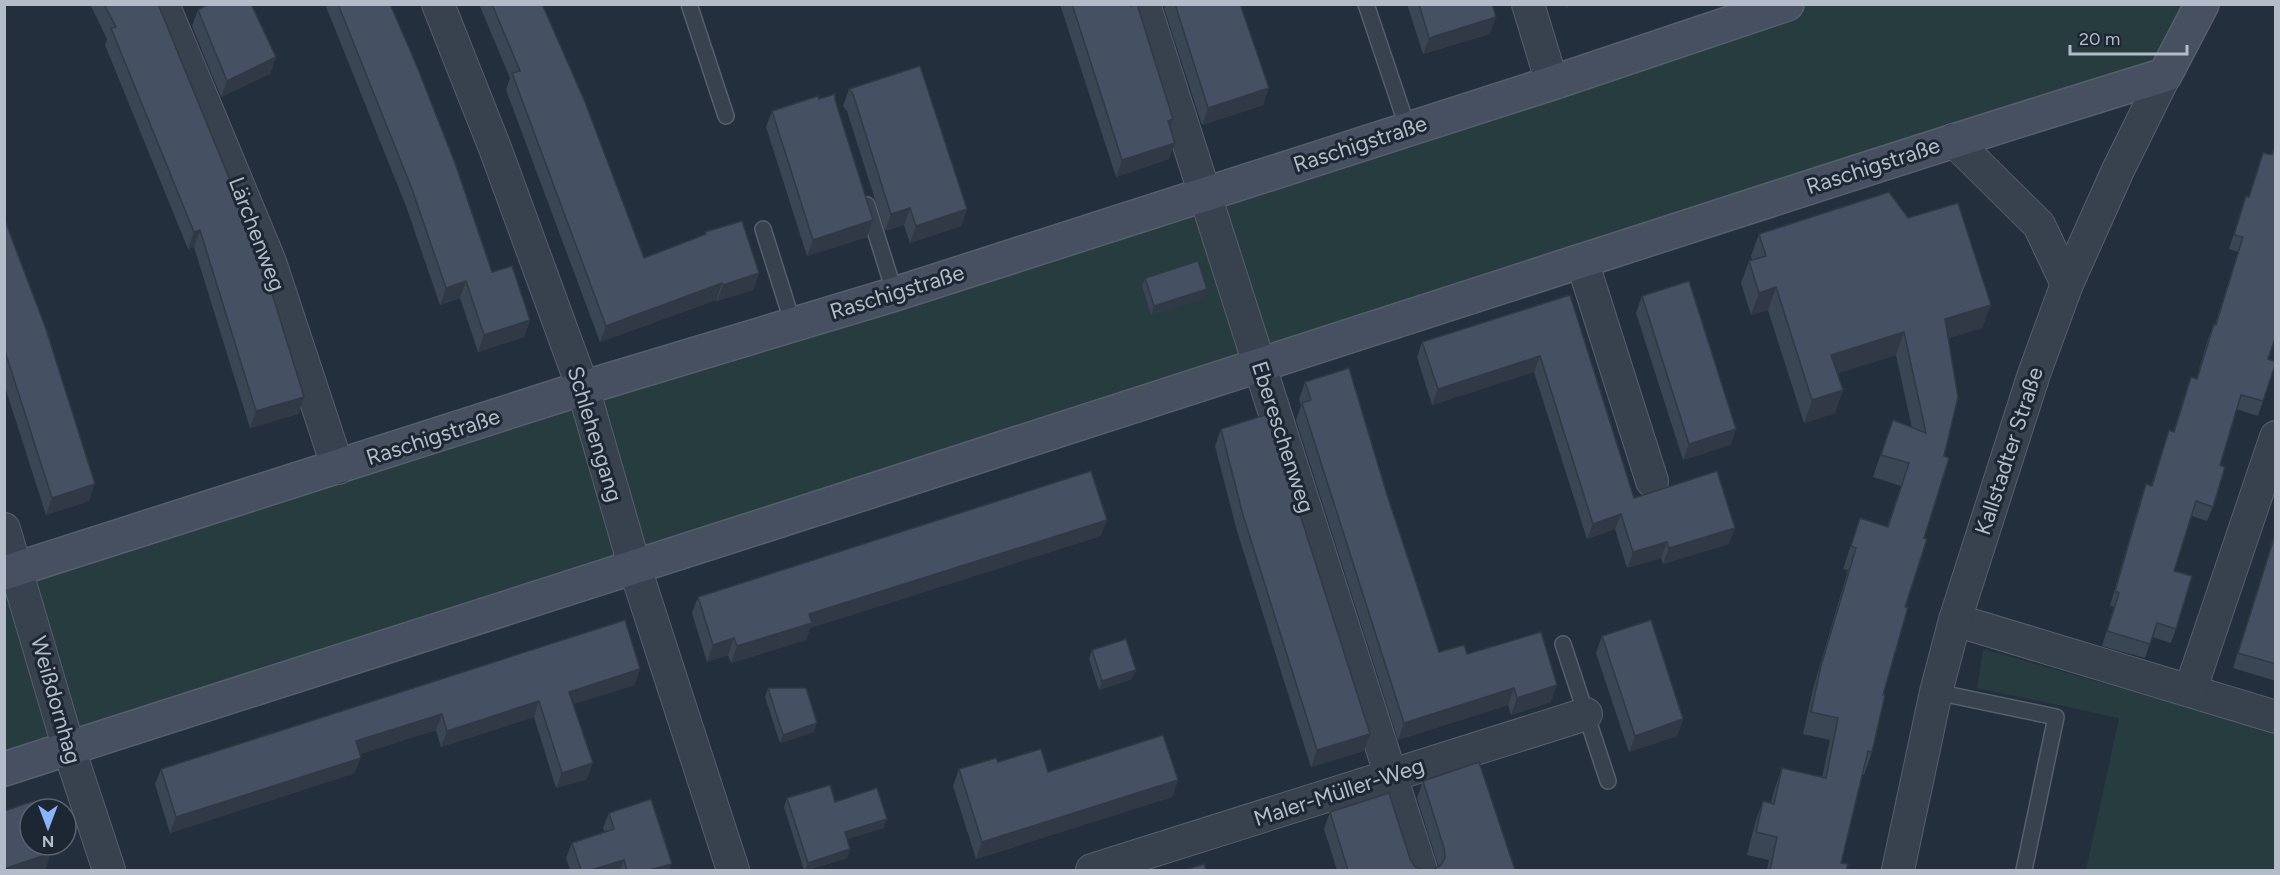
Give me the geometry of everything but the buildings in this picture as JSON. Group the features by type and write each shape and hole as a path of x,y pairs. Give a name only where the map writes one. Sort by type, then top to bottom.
{"street":[{"name":"Lärchenweg","path":"164,4 270,262 339,468"},
{"name":"Schlehengang","path":"438,4 495,148 583,388 635,568 733,870"},
{"name":"Ebereschenweg","path":"1144,4 1421,870"},
{"path":"1528,4 1552,83"},
{"path":"2165,75 2202,4"},
{"name":"Raschigstraße","path":"11,571 339,468 583,388 894,294 1552,83 1777,6"},
{"name":"Raschigstraße","path":"4,769 635,568 1259,363 1953,140 2165,75"},
{"name":"Kallstadter Straße","path":"1898,870 1936,693 1955,620 2034,374 2067,284 2118,170 2165,75"},
{"path":"1953,140 2039,225 2067,284"},
{"path":"1582,261 1652,481"},
{"path":"2190,690 2276,437"},
{"name":"Weißdornhag","path":"4,529 11,571 109,870"},
{"path":"1955,620 2276,717"},
{"name":"Maler-Müller-Weg","path":"1092,870 1586,714"}],"lane":[{"path":"689,4 726,116"},
{"path":"1366,4 1408,129"},
{"path":"863,193 894,294"},
{"path":"763,229 793,324"},
{"path":"1563,644 1608,781"},
{"path":"1936,693 2056,717 2024,870"}],"green space":[{"path":"1787,5 2202,5 2165,75 5,769 4,573"},
{"path":"1983,649 2275,732 2275,870 2086,870 2119,718 1977,688"}]}
